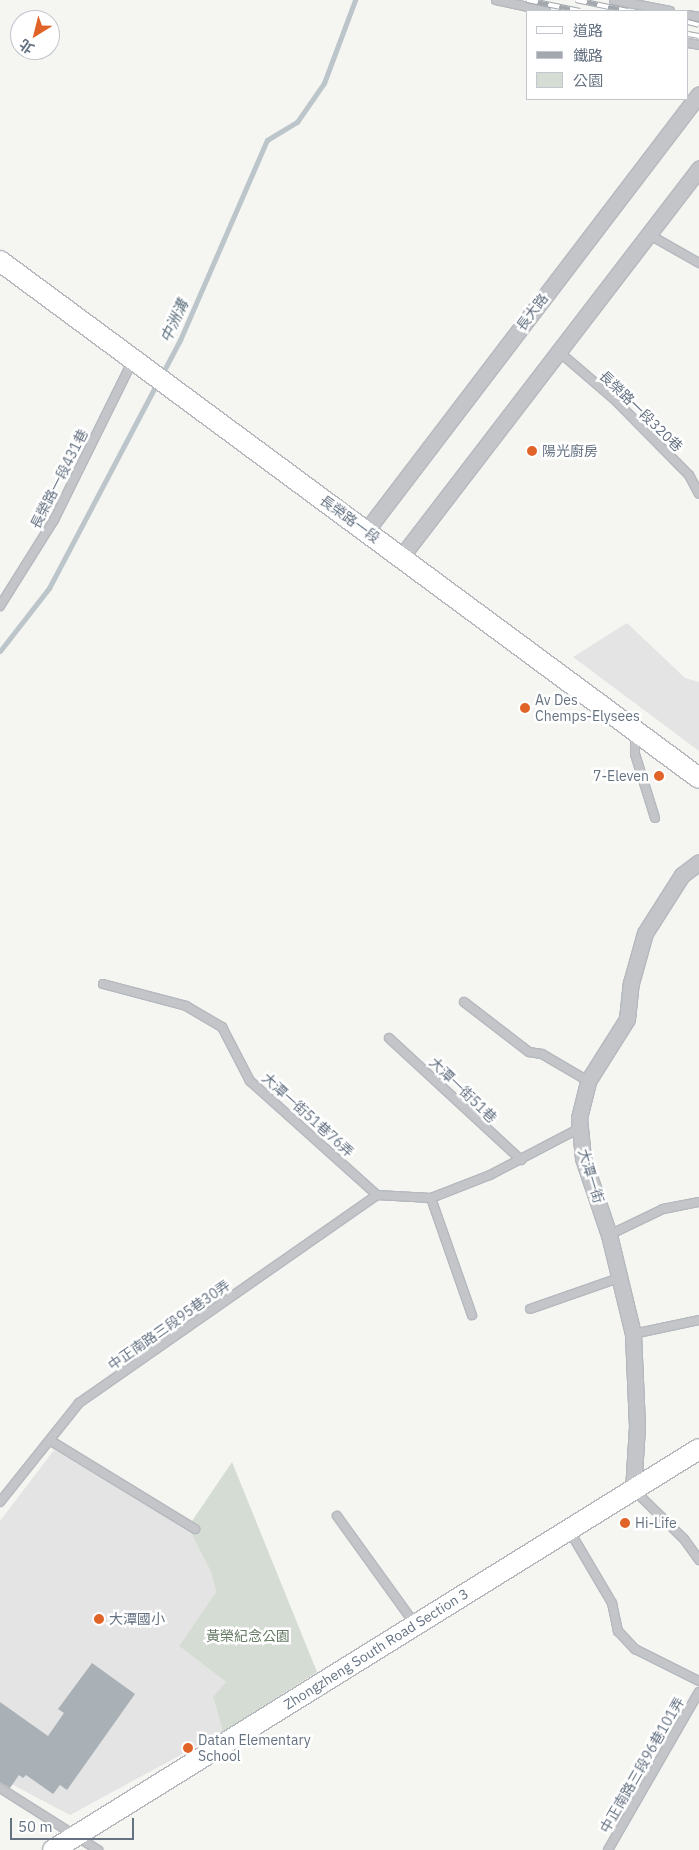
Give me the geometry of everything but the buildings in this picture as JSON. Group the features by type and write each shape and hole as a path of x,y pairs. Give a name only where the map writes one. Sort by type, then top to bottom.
{"street":[{"name":"長大路","path":"366,531 699,94"},
{"path":"401,557 699,168"},
{"name":"長榮路一段","path":"0,261 699,778"},
{"name":"大潭一街","path":"633,1490 637,1426 633,1334 609,1236 583,1158 580,1128 588,1081 627,1019 632,983 645,934 682,875 699,862"},
{"name":"Zhongzheng South Road Section 3","path":"53,1850 699,1449"}],"lane":[{"path":"496,0 541,10"},
{"path":"614,0 665,10"},
{"path":"648,234 699,263"},
{"name":"長榮路一段320巷","path":"558,351 614,399 688,475 699,494"},
{"name":"長榮路一段431巷","path":"0,606 54,520 132,360"},
{"path":"635,732 635,754 655,818"},
{"name":"大潭一街51巷76弄","path":"103,984 186,1006 222,1027 250,1081 377,1195"},
{"path":"464,1002 529,1052 542,1054 588,1081"},
{"name":"大潭一街51巷","path":"389,1038 521,1160"},
{"path":"377,1195 431,1198 521,1160 580,1128"},
{"name":"中正南路三段95巷30弄","path":"0,1502 26,1465 51,1441 79,1403 377,1195"},
{"path":"431,1198 472,1315"},
{"path":"609,1236 663,1209 699,1202"},
{"path":"530,1309 619,1278"},
{"path":"633,1334 699,1320"},
{"path":"51,1441 195,1528"},
{"path":"633,1490 684,1539 699,1560"},
{"path":"337,1516 415,1624"},
{"path":"569,1530 612,1603 618,1631 635,1649 699,1681"},
{"name":"中正南路三段96巷101弄","path":"608,1850 699,1692"},
{"path":"0,1788 77,1834 98,1850"}],"shaded area":[{"path":"627,623 685,678 699,682 699,751 573,657"},
{"name":"大潭國小","path":"54,1450 188,1527 211,1572 216,1592 179,1646 226,1682 213,1698 223,1732 70,1815 0,1778 0,1521"}],"green space":[{"name":"黃榮紀念公園","path":"232,1462 317,1672 223,1732 213,1697 226,1682 179,1646 216,1592 211,1572 188,1527"}],"waterway":[{"name":"中洲溝","path":"161,376 180,340 267,140 297,122 324,83 355,0"},
{"name":"中洲溝","path":"0,651 49,588 157,383"}],"railway":[{"path":"527,0 575,10"},
{"path":"576,0 623,10"},
{"path":"689,22 699,25"},
{"path":"689,34 699,36"}],"place":[{"name":"陽光廚房","path":"532,451"},
{"name":"Av Des Chemps-Elysees","path":"525,708"},
{"name":"7-Eleven","path":"659,776"},
{"name":"Hi-Life","path":"625,1523"},
{"name":"大潭國小","path":"99,1619"},
{"name":"Datan Elementary School","path":"188,1748"}]}
